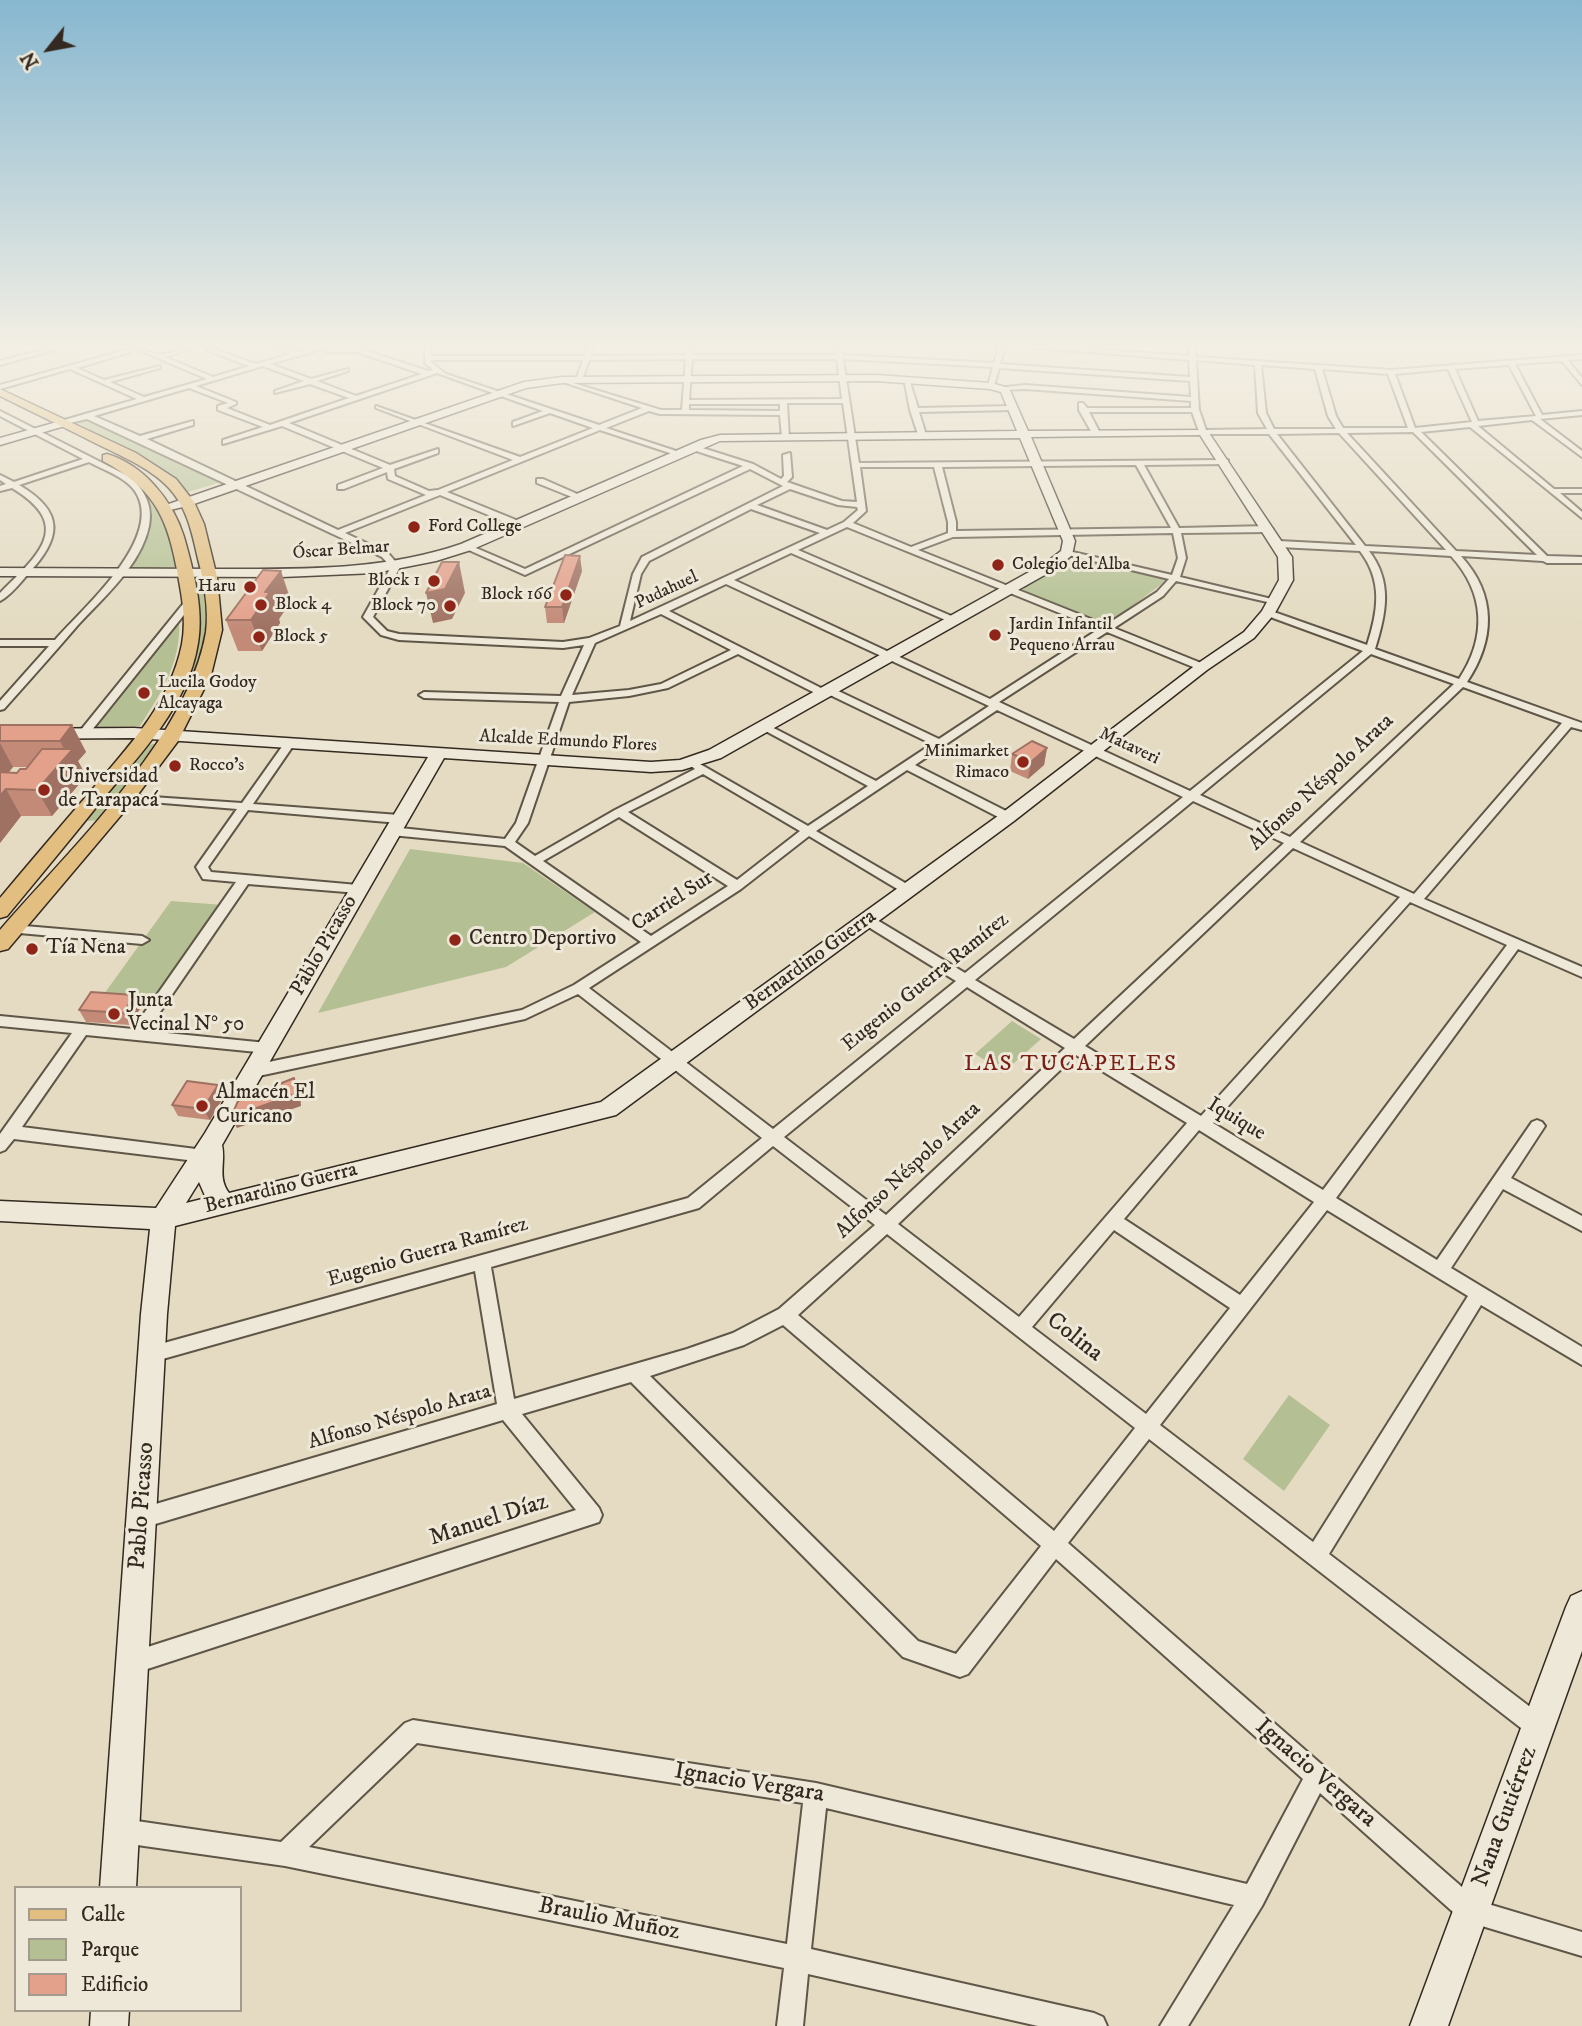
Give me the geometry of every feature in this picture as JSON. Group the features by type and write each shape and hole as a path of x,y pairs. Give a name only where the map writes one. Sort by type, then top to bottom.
{"main road":[{"path":"0,911 147,734 172,698 184,670 192,632 190,601 177,531 166,507 144,482 113,461 66,441"},
{"path":"0,944 126,797 172,736 203,675 214,630 209,573 197,524 187,502 171,482 147,464 100,441"},
{"path":"72,826 99,828"}],"street":[{"path":"0,707 121,572 133,556 145,531 145,502 139,490 129,480 60,441"},
{"path":"144,441 340,532 384,555 396,567"},
{"path":"226,442 230,441"},
{"path":"323,441 390,468"},
{"path":"166,507 361,441"},
{"path":"469,441 522,460"},
{"path":"340,532 570,441"},
{"path":"637,441 676,454"},
{"name":"Óscar Belmar","path":"0,572 339,574 396,567 466,547 712,441"},
{"path":"693,447 750,466 786,485 841,503 861,505 852,441"},
{"path":"1027,441 1067,532 1067,552 1175,578 1271,608 1370,650 1582,727"},
{"name":"Bernardino Guerra","path":"0,1211 163,1219 608,1109 1008,817 1202,667 1249,635 1271,608 1286,580 1285,557 1209,441"},
{"path":"1279,441 1376,566 1382,599 1380,618 1370,650"},
{"name":"Alfonso Néspolo Arata","path":"142,1518 713,1349 785,1315 886,1225 1461,683 1478,657 1485,619 1476,582 1469,570 1350,441"},
{"path":"1424,441 1547,560"},
{"path":"1494,441 1582,516"},
{"path":"1564,441 1582,455"},
{"path":"341,487 435,451"},
{"path":"624,628 637,574 645,559 751,506 786,485 787,455"},
{"path":"0,489 92,459"},
{"path":"855,465 1225,462"},
{"path":"1139,463 1176,530 1182,559 1175,578"},
{"path":"937,464 952,522 951,534"},
{"path":"466,547 524,572 750,466"},
{"path":"390,468 391,477 428,493 440,492 518,524"},
{"path":"0,477 41,503 51,524 48,545 0,598"},
{"path":"540,481 580,497"},
{"path":"1553,491 1582,491"},
{"name":"Pudahuel","path":"396,567 369,617 384,633 422,638 563,645 591,641 624,628 792,551 860,516 861,505"},
{"path":"751,506 828,533"},
{"path":"847,524 1202,667"},
{"path":"912,549 951,534 1269,529"},
{"path":"1279,544 1582,560"},
{"path":"792,551 953,620"},
{"name":"Alcalde Edmundo Flores","path":"0,734 147,734 652,767 698,766 764,726 1058,561 1067,552"},
{"path":"1562,560 1582,552"},
{"name":"Carriel Sur","path":"254,1071 525,1014 579,988 737,886 808,831 1160,594 1175,578"},
{"name":"Mataveri","path":"728,581 1412,898 1582,972"},
{"path":"85,733 190,601"},
{"path":"662,611 826,692 939,743"},
{"path":"508,843 522,823 565,699 591,641"},
{"path":"0,643 57,643"},
{"path":"424,695 565,699 629,693 664,686 738,650"},
{"name":"Eugenio Guerra Ramírez","path":"152,1354 693,1203 1370,650"},
{"path":"1020,1328 1200,1123 1412,898 1569,722"},
{"path":"764,726 875,785"},
{"path":"290,743 202,867 206,876 358,890"},
{"name":"Pablo Picasso","path":"118,1886 131,1663 163,1219 209,1148 439,753"},
{"path":"906,765 1008,817"},
{"path":"533,862 698,766 908,890"},
{"path":"126,797 247,806 508,843 651,942"},
{"path":"620,812 737,886"},
{"path":"137,1034 245,879"},
{"name":"Iquique","path":"867,920 1582,1356"},
{"path":"13,929 142,940"},
{"path":"633,1372 911,1649 960,1665 1325,1200 1516,942"},
{"name":"Colina","path":"579,988 1538,1727"},
{"path":"0,1021 267,1048"},
{"path":"0,1146 83,1029"},
{"path":"1440,1270 1537,1126"},
{"path":"10,1132 209,1148"},
{"name":"Pablo Picasso","path":"209,1148 208,1177 213,1192 224,1203"},
{"path":"1502,1181 1582,1224"},
{"path":"1113,1220 1242,1306"},
{"name":"Manuel Díaz","path":"131,1663 592,1515 507,1410 482,1262"},
{"path":"1316,1556 1479,1293"},
{"name":"Ignacio Vergara","path":"785,1315 1055,1545 1471,1911 1582,1944"},
{"name":"Nana Gutiérrez","path":"1429,2026 1538,1727 1573,1665 1582,1607"},
{"name":"Ignacio Vergara","path":"285,1854 413,1731 816,1794 1253,1897"},
{"path":"1173,2026 1253,1897 1317,1776"},
{"path":"790,2026 816,1794"},
{"name":"Braulio Muñoz","path":"121,1831 285,1854 799,1959 1094,2026"}],"green space":[{"path":"110,441 136,441 225,481 188,492 145,460"},
{"path":"146,491 165,519 177,567 130,569 148,530"},
{"path":"1079,556 1167,580 1112,621 1104,623 1024,591 1023,588"},
{"path":"201,575 209,627 200,661 174,723 169,722 185,691 182,686 190,578"},
{"path":"179,617 174,661 163,687 140,726 95,727"},
{"path":"158,744 100,820 88,821 86,818 146,746"},
{"name":"Centro Deportivo","path":"410,849 523,863 595,912 506,967 318,1013"},
{"path":"171,901 224,905 154,1006 99,1001"},
{"path":"1012,1021 1041,1039 1004,1072 975,1054"},
{"path":"1289,1395 1330,1425 1284,1491 1243,1459"}],"building":[{"path":"565,555 580,556 562,607 545,607"},
{"path":"442,562 459,562 445,589 426,593"},
{"path":"263,570 281,571 265,592 270,592 251,620 226,620"},
{"path":"0,725 72,725 60,741 0,741"},
{"path":"1032,741 1047,748 1031,762 1012,754"},
{"path":"42,749 73,749 37,790 6,789 0,796 0,772 17,773 20,769 26,769"},
{"path":"91,992 135,995 123,1013 79,1010"},
{"path":"294,1078 296,1094 231,1117 238,1101"},
{"path":"187,1081 218,1085 203,1109 172,1105"}],"place":[{"name":"Ford College","path":"414,527"},
{"name":"Colegio del Alba","path":"998,565"},
{"name":"Block 1","path":"434,581"},
{"name":"Haru","path":"250,587"},
{"name":"Block 166","path":"566,595"},
{"name":"Block 4","path":"261,605"},
{"name":"Block 70","path":"450,606"},
{"name":"Jardin Infantil Pequeno Arrau","path":"995,635"},
{"name":"Block 5","path":"259,637"},
{"name":"Lucila Godoy Alcayaga","path":"144,693"},
{"name":"Minimarket Rimaco","path":"1023,762"},
{"name":"Rocco's","path":"175,766"},
{"name":"Universidad de Tarapacá","path":"44,790"},
{"name":"Centro Deportivo","path":"455,940"},
{"name":"Tía Nena","path":"32,949"},
{"name":"Junta Vecinal N° 50","path":"114,1014"},
{"name":"Almacén El Curicano","path":"202,1106"}],"district":[{"name":"LAS TUCAPELES","path":"1071,1065"}]}
